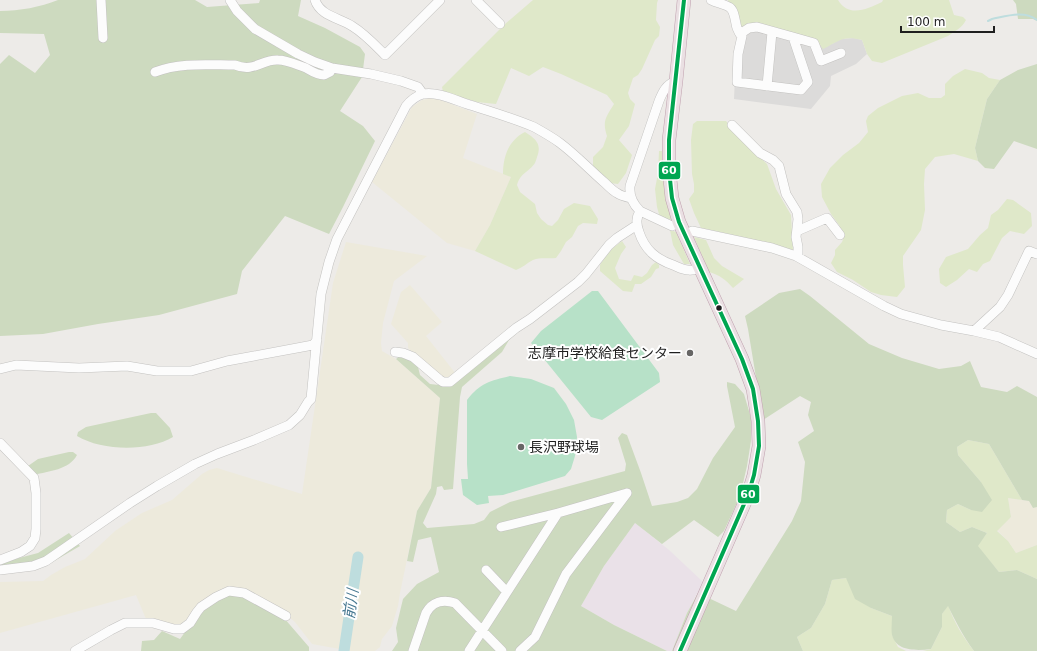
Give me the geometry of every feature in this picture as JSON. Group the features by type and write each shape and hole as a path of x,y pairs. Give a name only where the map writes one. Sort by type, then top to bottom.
{"highway":[{"path":"680,651 748,495 754,475 759,446 758,421 753,389 742,359 679,222 672,198 669,170 669,140 684,0"}],"street":[{"path":"101,0 103,38"},
{"path":"230,0 237,11 255,29 298,54 332,68 401,80 418,87 423,94"},
{"path":"315,0 316,4 326,14 352,25 368,38 385,56 440,0"},
{"path":"476,0 500,24"},
{"path":"711,0 732,9 738,29 742,36 738,54 737,82 802,90 808,82 793,37"},
{"path":"740,34 749,28 757,27 814,43 821,61 841,53"},
{"path":"767,86 772,32"},
{"path":"155,72 166,68 200,65 235,65 247,68 278,60 285,61 315,73 324,74 330,72 332,68"},
{"path":"672,226 635,206 631,198 630,186 659,101 663,92 670,84 676,81"},
{"path":"0,570 33,566 46,561 130,503 195,464 289,425 300,415 311,399 322,294 329,262 337,239 410,101 423,94 442,96 494,112 532,127 559,142 617,193 631,198"},
{"path":"732,125 760,153 773,160 779,166 786,194 797,212 798,219 796,238 798,257"},
{"path":"640,210 636,218 637,225 642,240 653,254 684,270 701,268"},
{"path":"797,231 827,218 840,235"},
{"path":"395,352 413,357 440,380 443,382 450,382 516,328 578,282 609,245 637,225"},
{"path":"692,231 772,248 798,257 884,306 901,314 941,325 998,337 1037,354"},
{"path":"974,331 1000,307 1008,295 1029,251 1037,254"},
{"path":"0,369 16,365 79,368 127,366 157,371 191,371 227,361 313,345 317,340"},
{"path":"0,443 34,478 36,493 35,538 30,546 21,552 0,560"},
{"path":"501,527 627,494 566,574 535,637 520,651"},
{"path":"469,651 558,512"},
{"path":"486,570 506,592"},
{"path":"76,651 125,623 153,623 174,629 182,629 190,623 201,607 216,597 230,591 244,593 286,616"},
{"path":"413,651 426,613 433,605 447,600 454,603 502,651"}],"shaded area":[{"path":"749,24 832,44 840,39 854,38 862,40 867,54 856,64 831,76 830,86 811,109 734,99 737,35"},
{"path":"430,98 438,99 477,114 463,158 511,177 490,225 475,251 447,243 372,182 412,107 422,100"},
{"path":"346,242 427,256 394,281 383,323 381,343 382,351 396,359 440,398 431,488 417,511 398,606 392,626 382,639 380,647 375,651 351,651 312,644 295,622 283,612 229,587 222,589 212,596 177,628 157,619 146,619 136,595 0,633 0,582 43,581 65,567 85,559 115,531 142,513 172,500 202,474 209,470 217,468 302,494 333,283"},
{"path":"410,285 442,322 426,336 456,374 445,382 437,377 408,348 408,343 391,324 401,292"},
{"path":"1008,498 1029,501 1033,508 1037,507 1037,545 1016,553 1008,541 997,530 1011,517"},
{"path":"635,523 669,550 703,582 687,613 672,651 667,651 614,625 581,606 604,566"}],"green space":[{"path":"58,0 195,0 207,7 259,3 260,0 301,0 298,16 325,28 360,47 365,54 362,77 340,111 363,126 375,141 329,234 285,216 242,271 237,294 159,315 43,334 0,336 0,64 9,55 35,73 50,55 44,34 0,33 0,11 30,8"},
{"path":"533,0 658,0 656,20 660,27 659,36 655,40 642,69 638,75 633,78 628,93 630,99 635,104 629,126 619,140 632,155 626,173 618,184 609,183 593,168 593,157 603,147 607,136 605,126 606,119 614,104 607,95 543,67 529,76 511,68 496,104 477,102 443,92 442,87 505,24"},
{"path":"728,0 838,0 842,6 847,9 858,10 870,7 882,2 883,0 949,0 954,15 963,17 966,20 960,27 948,36 882,63 872,61 867,54 862,40 850,38 841,40 823,49 816,40 757,25 737,35 731,17"},
{"path":"1013,0 1037,0 1037,21 1033,19 1018,19 1016,4"},
{"path":"1037,64 1037,149 1014,141 994,169 985,168 978,161 975,148 987,99 1000,80 1018,70"},
{"path":"965,69 982,73 989,78 1000,80 987,99 975,148 978,161 954,154 935,157 925,169 925,210 921,230 903,256 905,287 897,297 871,292 853,280 837,272 831,263 835,255 835,250 842,242 844,237 839,225 822,197 821,184 830,168 843,155 859,143 868,132 866,121 868,116 878,108 902,96 918,93 929,98 941,98 945,95 945,84 953,76"},
{"path":"697,121 726,121 738,136 767,164 776,189 791,215 793,251 774,244 701,228 689,199 694,192 691,140 693,124"},
{"path":"525,132 537,142 539,149 535,163 521,177 517,185 520,192 535,204 537,213 541,219 548,225 552,226 558,220 564,209 574,203 590,206 598,219 597,224 583,223 578,226 572,237 566,242 556,258 536,259 516,270 475,251 490,225 511,177 503,174 504,161 508,149 519,135"},
{"path":"659,151 662,151 665,186 673,220 660,218 657,207 655,189 658,173"},
{"path":"1007,199 1013,200 1031,213 1032,226 1024,234 1010,231 1002,238 990,261 983,264 977,272 969,269 957,280 946,287 940,283 939,269 946,257 968,249 988,228 991,215 998,210"},
{"path":"670,230 676,232 690,264 684,264 673,245"},
{"path":"694,237 706,240 714,258 722,266 744,279 733,288 722,278 709,272"},
{"path":"622,241 626,247 615,268 619,279 631,281 634,275 642,277 656,262 659,265 659,268 656,269 651,277 641,284 635,284 632,292 623,291 600,271 600,265 609,251"},
{"path":"800,289 869,344 902,358 939,369 961,366 970,361 981,387 1007,392 1017,386 1037,397 1037,507 1033,508 1029,501 1022,500 989,444 968,440 957,447 958,455 981,482 992,500 982,512 971,510 958,504 947,510 946,522 960,532 972,527 987,533 978,546 999,572 1017,570 1037,579 1037,651 974,651 948,606 942,614 942,627 931,649 907,649 902,647 894,640 892,635 892,616 871,608 855,599 846,578 832,580 825,604 811,628 797,637 803,651 672,651 687,613 698,593 736,611 792,521 801,501 805,462 798,442 814,431 808,415 811,402 800,396 763,420 745,316 779,293"},
{"path":"592,291 598,291 659,373 660,382 602,420 591,417 531,343 541,331"},
{"path":"513,333 502,352 462,387 453,489 444,490 442,486 437,487 436,494 423,523 427,528 474,524 484,520 490,512 510,502 625,471 626,464 618,438 622,433 627,435 652,506 677,502 688,498 697,489 713,458 735,427 727,382 735,384 744,394 751,418 751,441 740,496 724,531 718,537 694,520 662,544 635,523 604,566 581,606 614,625 667,651 392,651 398,642 396,628 403,599 417,584 439,572 431,537 418,540 413,562 407,561 417,511 431,488 440,398 396,359 401,355 408,357 418,367 420,375 430,384 448,386"},
{"name":"長沢野球場","path":"510,376 531,379 554,388 566,404 574,420 577,437 575,456 571,469 565,476 503,495 488,496 489,503 477,505 463,495 461,479 468,479 467,400 481,386 497,379"},
{"path":"156,413 170,428 173,437 163,442 151,445 125,448 99,445 77,436 78,432 86,427"},
{"path":"968,440 989,444 1022,500 1008,498 1011,517 997,531 1008,541 1016,553 1037,545 1037,579 1017,570 999,572 977,546 987,533 972,527 960,532 946,522 947,510 958,504 971,510 981,482 958,455 957,447"},
{"path":"73,452 77,455 64,467 34,475 28,466 38,459"},
{"path":"69,533 80,546 49,564 0,574 0,563 38,553"},
{"path":"846,578 871,608 892,616 892,635 898,647 906,651 803,651 797,637 811,628 825,604 832,580"},
{"path":"230,592 243,595 284,618 309,647 309,651 141,651 142,641 154,640 162,631 180,639 202,609"},
{"path":"948,605 959,629 974,651 923,651 931,649 942,627 942,614"}],"waterway":[{"path":"988,21 1004,16 1021,14 1037,20"},
{"name":"前川","path":"344,651 358,557"}],"transit line":[{"name":"60","path":"680,651 748,495 754,475 759,446 758,421 753,389 742,359 679,222 672,198 669,170 669,140 684,0"}],"place":[{"name":"志摩市学校給食センター","path":"690,353"},
{"name":"長沢野球場","path":"521,447"}]}
